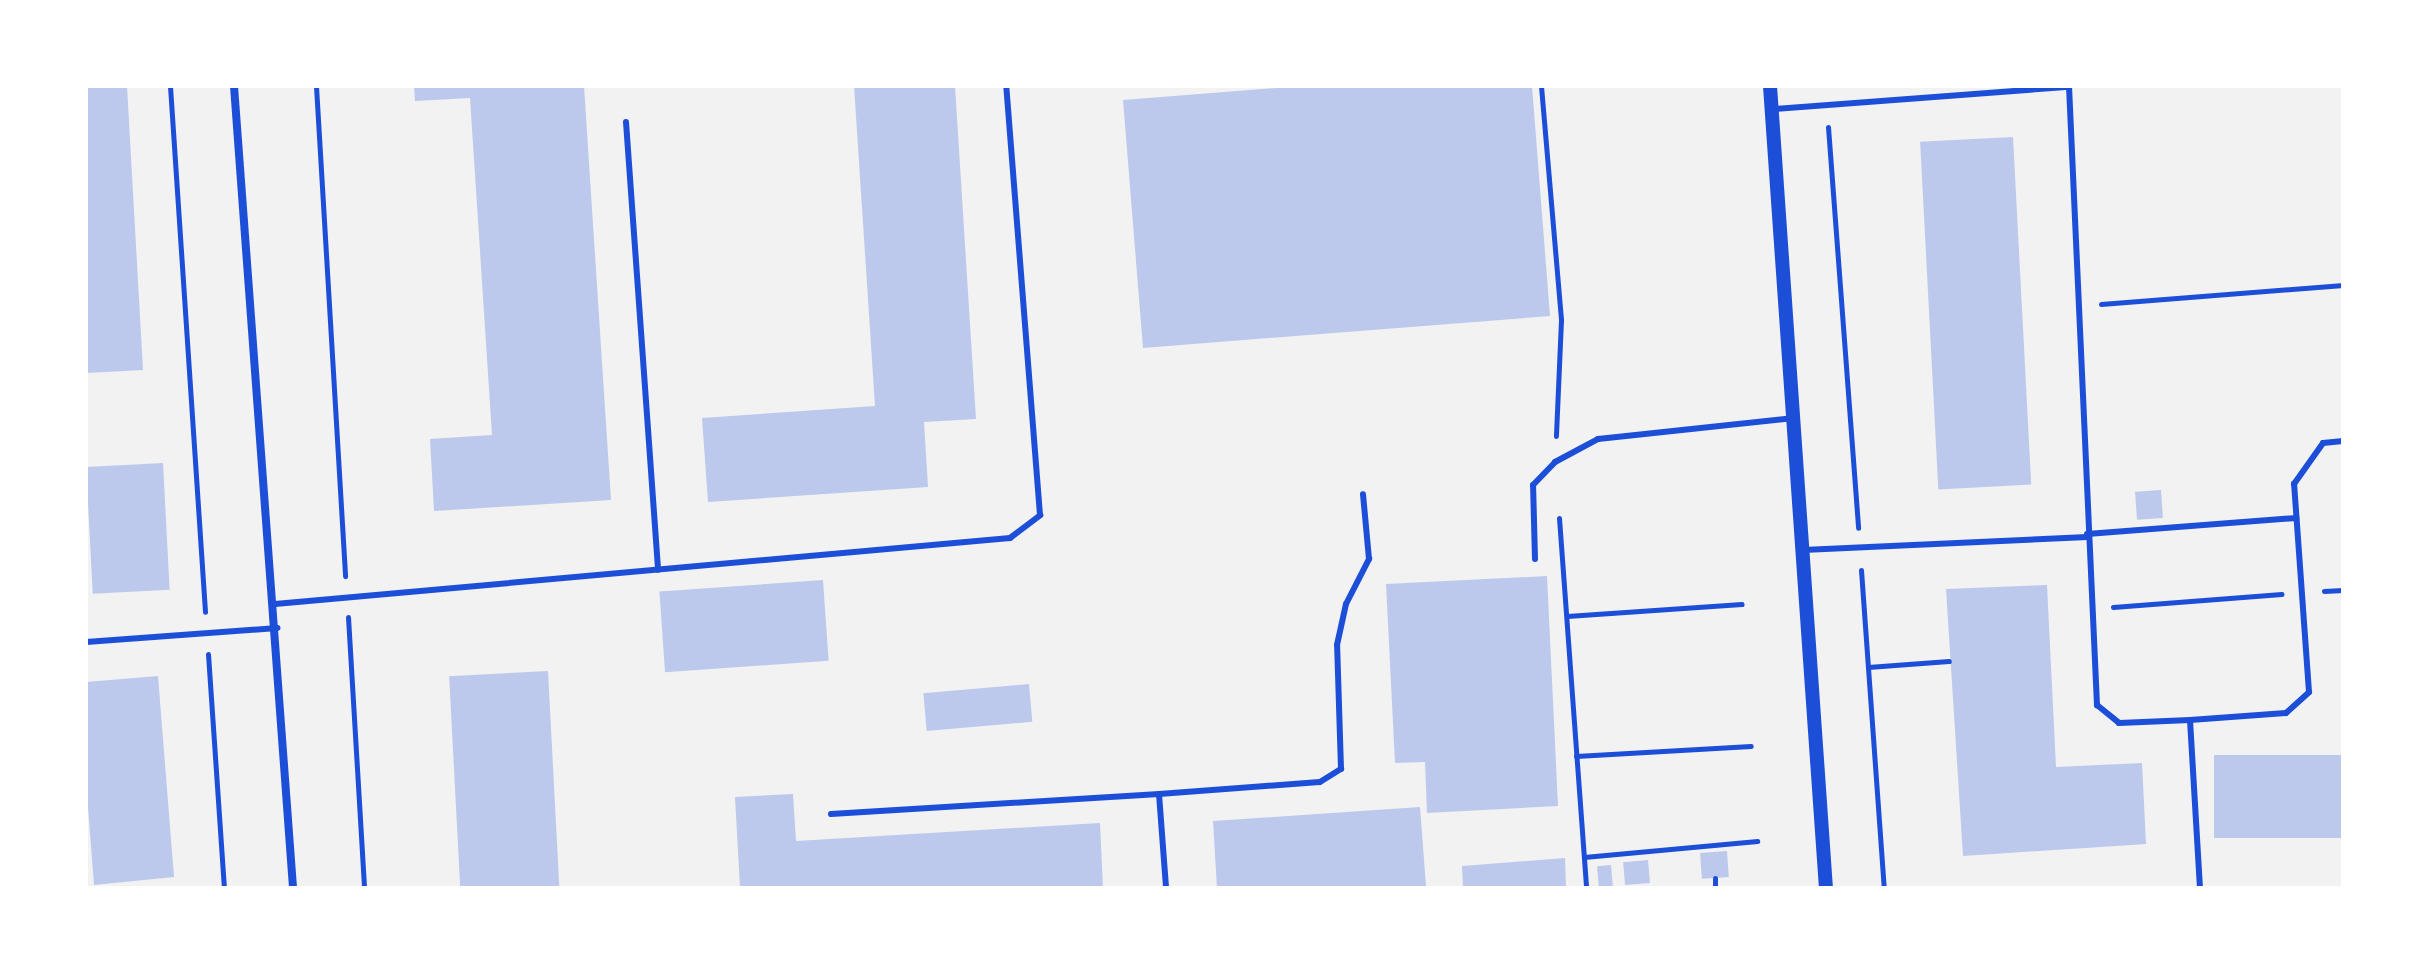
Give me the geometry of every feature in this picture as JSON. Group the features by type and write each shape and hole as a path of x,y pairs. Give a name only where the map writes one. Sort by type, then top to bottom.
{"street":[{"path":"234,86 277,628 293,888"},
{"path":"1770,86 1826,888"}],"lane":[{"path":"275,604 1010,538 1040,515 1006,86"},
{"path":"1772,109 2069,87 2097,705 2119,723 2286,713 2309,692 2294,484 2323,443 2343,441"},
{"path":"626,122 658,570"},
{"path":"1535,559 1533,485 1555,462 1598,439 1794,418"},
{"path":"831,814 1320,782 1341,769 1337,645 1346,604 1369,559 1363,494"},
{"path":"1803,550 2087,534 2296,518"},
{"path":"86,642 277,628"},
{"path":"2190,720 2200,888"},
{"path":"1159,794 1166,888"}],"path":[{"path":"170,86 224,888"},
{"path":"316,86 364,888"},
{"path":"1826,104 1884,888"},
{"path":"2080,306 2343,285"},
{"path":"2312,592 2343,590"},
{"path":"2093,608 2296,593"},
{"path":"1567,616 1742,604"},
{"path":"1868,667 1949,661"},
{"path":"1576,756 1751,746"},
{"path":"1584,857 1757,841"},
{"path":"1715,878 1715,888"}],"building":[{"path":"86,86 127,86 143,370 86,373"},
{"path":"414,86 584,86 611,500 434,511 430,439 492,435 470,98 415,101"},
{"path":"854,86 955,86 976,419 924,422 928,487 708,502 702,418 875,406"},
{"path":"1302,86 1532,86 1550,316 1143,348 1123,100"},
{"path":"2013,137 2031,485 1938,489 1920,142"},
{"path":"163,463 170,590 93,594 86,467"},
{"path":"2161,490 2163,518 2137,520 2135,492"},
{"path":"1547,576 1558,806 1427,813 1425,762 1395,763 1386,584"},
{"path":"823,580 829,661 665,672 659,591"},
{"path":"2047,585 2056,767 2142,763 2146,844 1963,856 1946,589"},
{"path":"548,671 559,888 460,888 449,676"},
{"path":"158,676 174,877 94,885 86,782 86,682"},
{"path":"1029,684 1032,722 927,731 923,693"},
{"path":"2214,755 2343,755 2343,838 2214,838"},
{"path":"793,794 796,841 1100,823 1103,888 740,888 735,797"},
{"path":"1420,807 1426,886 1217,888 1213,821"},
{"path":"1727,851 1729,877 1702,879 1700,853"},
{"path":"1565,858 1566,888 1463,888 1462,866"},
{"path":"1648,860 1650,883 1625,885 1623,862"},
{"path":"1611,865 1613,887 1599,888 1597,866"}]}
